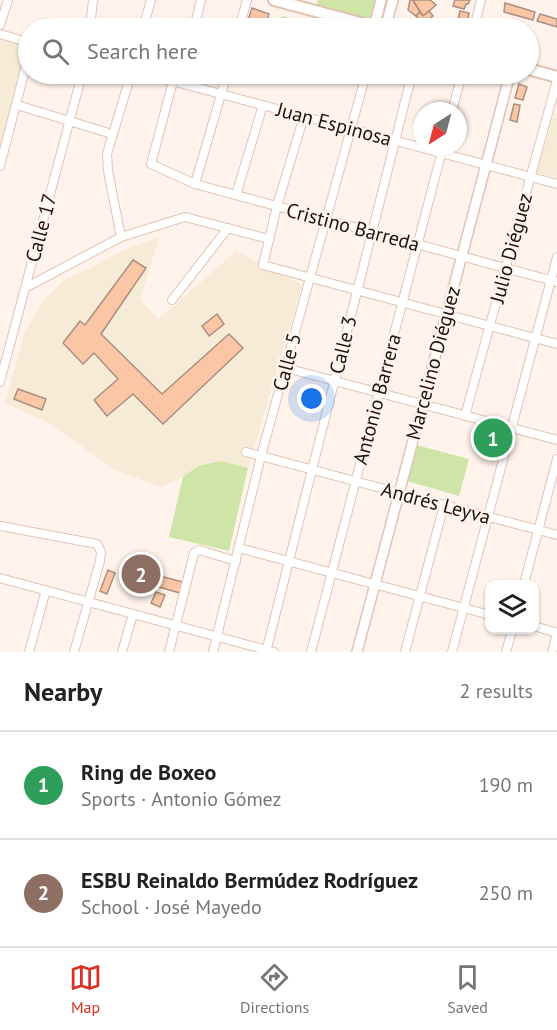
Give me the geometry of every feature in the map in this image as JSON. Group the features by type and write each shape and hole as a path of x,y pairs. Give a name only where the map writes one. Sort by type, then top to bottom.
{"main road":[{"path":"274,0 341,18"},
{"path":"539,73 557,79"}],"street":[{"path":"0,25 8,0"},
{"path":"91,18 93,0"},
{"path":"146,18 151,0"},
{"path":"196,18 201,0"},
{"path":"242,18 247,0"},
{"path":"379,18 381,0"},
{"path":"383,18 393,0"},
{"path":"476,18 481,0"},
{"path":"0,34 18,39"},
{"name":"Julio Diéguez","path":"465,416 557,79"},
{"path":"0,166 22,84"},
{"name":"Calle 17","path":"0,381 79,84"},
{"path":"121,237 108,171 107,154 128,84"},
{"name":"Cristino Barreda","path":"175,84 151,164 195,184 554,281"},
{"name":"Juan Espinosa","path":"184,84 413,144"},
{"path":"195,184 224,84"},
{"name":"Calle 5","path":"213,652 261,456 363,84"},
{"name":"Calle 3","path":"269,651 409,84"},
{"path":"454,102 459,84"},
{"name":"Marcelino Diéguez","path":"357,652 507,84"},
{"path":"17,105 112,134"},
{"path":"236,195 262,105"},
{"path":"304,116 277,206 263,265 557,345"},
{"name":"Antonio Barrera","path":"311,652 440,156"},
{"name":"Juan Espinosa","path":"460,156 557,184"},
{"path":"26,288 121,237 186,217 269,239"},
{"path":"172,300 228,228"},
{"path":"453,652 536,339 554,281 557,257"},
{"path":"286,368 557,440"},
{"name":"Andrés Leyva","path":"246,452 557,535"},
{"path":"525,580 557,459"},
{"path":"405,652 444,505"},
{"path":"0,526 97,544 101,552 74,652"},
{"path":"239,548 485,614"},
{"path":"169,652 194,553 199,550 236,561"},
{"path":"0,578 269,651"},
{"path":"29,652 46,590"},
{"path":"122,652 133,614"},
{"path":"539,628 557,633 552,652"},
{"path":"506,652 511,634"}],"shaded area":[{"path":"0,40 18,44 18,80 0,148"},
{"path":"554,113 557,113 557,178 537,172"},
{"path":"159,237 140,300 159,319 236,251 302,285 248,468 221,461 198,466 183,477 161,487 117,471 47,422 5,403 24,333 43,301 64,280 119,252"}],"green space":[{"path":"318,0 375,0 371,18 358,18 316,7"},
{"path":"486,428 505,433 501,449 482,444"},
{"path":"416,445 469,459 459,496 407,481"},
{"path":"221,461 248,468 229,551 169,537 183,477 198,466"}],"building":[{"path":"410,0 413,0 420,12 416,16 408,10"},
{"path":"413,0 430,0 436,5 423,16"},
{"path":"455,0 470,0 464,9 453,6"},
{"path":"505,3 535,12 534,18 526,18 504,12"},
{"path":"252,8 269,14 268,18 249,18"},
{"path":"429,11 433,16 418,18 416,16 420,12 423,16"},
{"path":"460,11 469,13 468,18 458,18"},
{"path":"540,14 557,19 557,27 539,22"},
{"path":"519,84 527,87 523,100 515,98"},
{"path":"514,104 520,105 517,122 510,120"},
{"path":"133,260 146,268 101,334 162,394 229,334 243,348 163,424 133,394 107,416 94,400 118,379 94,353 83,364 63,343 80,321 85,325"},
{"path":"217,314 224,324 209,336 202,326"},
{"path":"18,389 46,399 42,410 14,399"},
{"path":"130,568 183,582 180,593 127,578"},
{"path":"108,570 115,573 107,594 100,591"},
{"path":"156,592 165,595 160,607 151,603"}],"place":[{"name":"Ring de Boxeo","path":"493,438"},
{"name":"ESBU Reinaldo Bermúdez Rodríguez","path":"141,574"}]}
